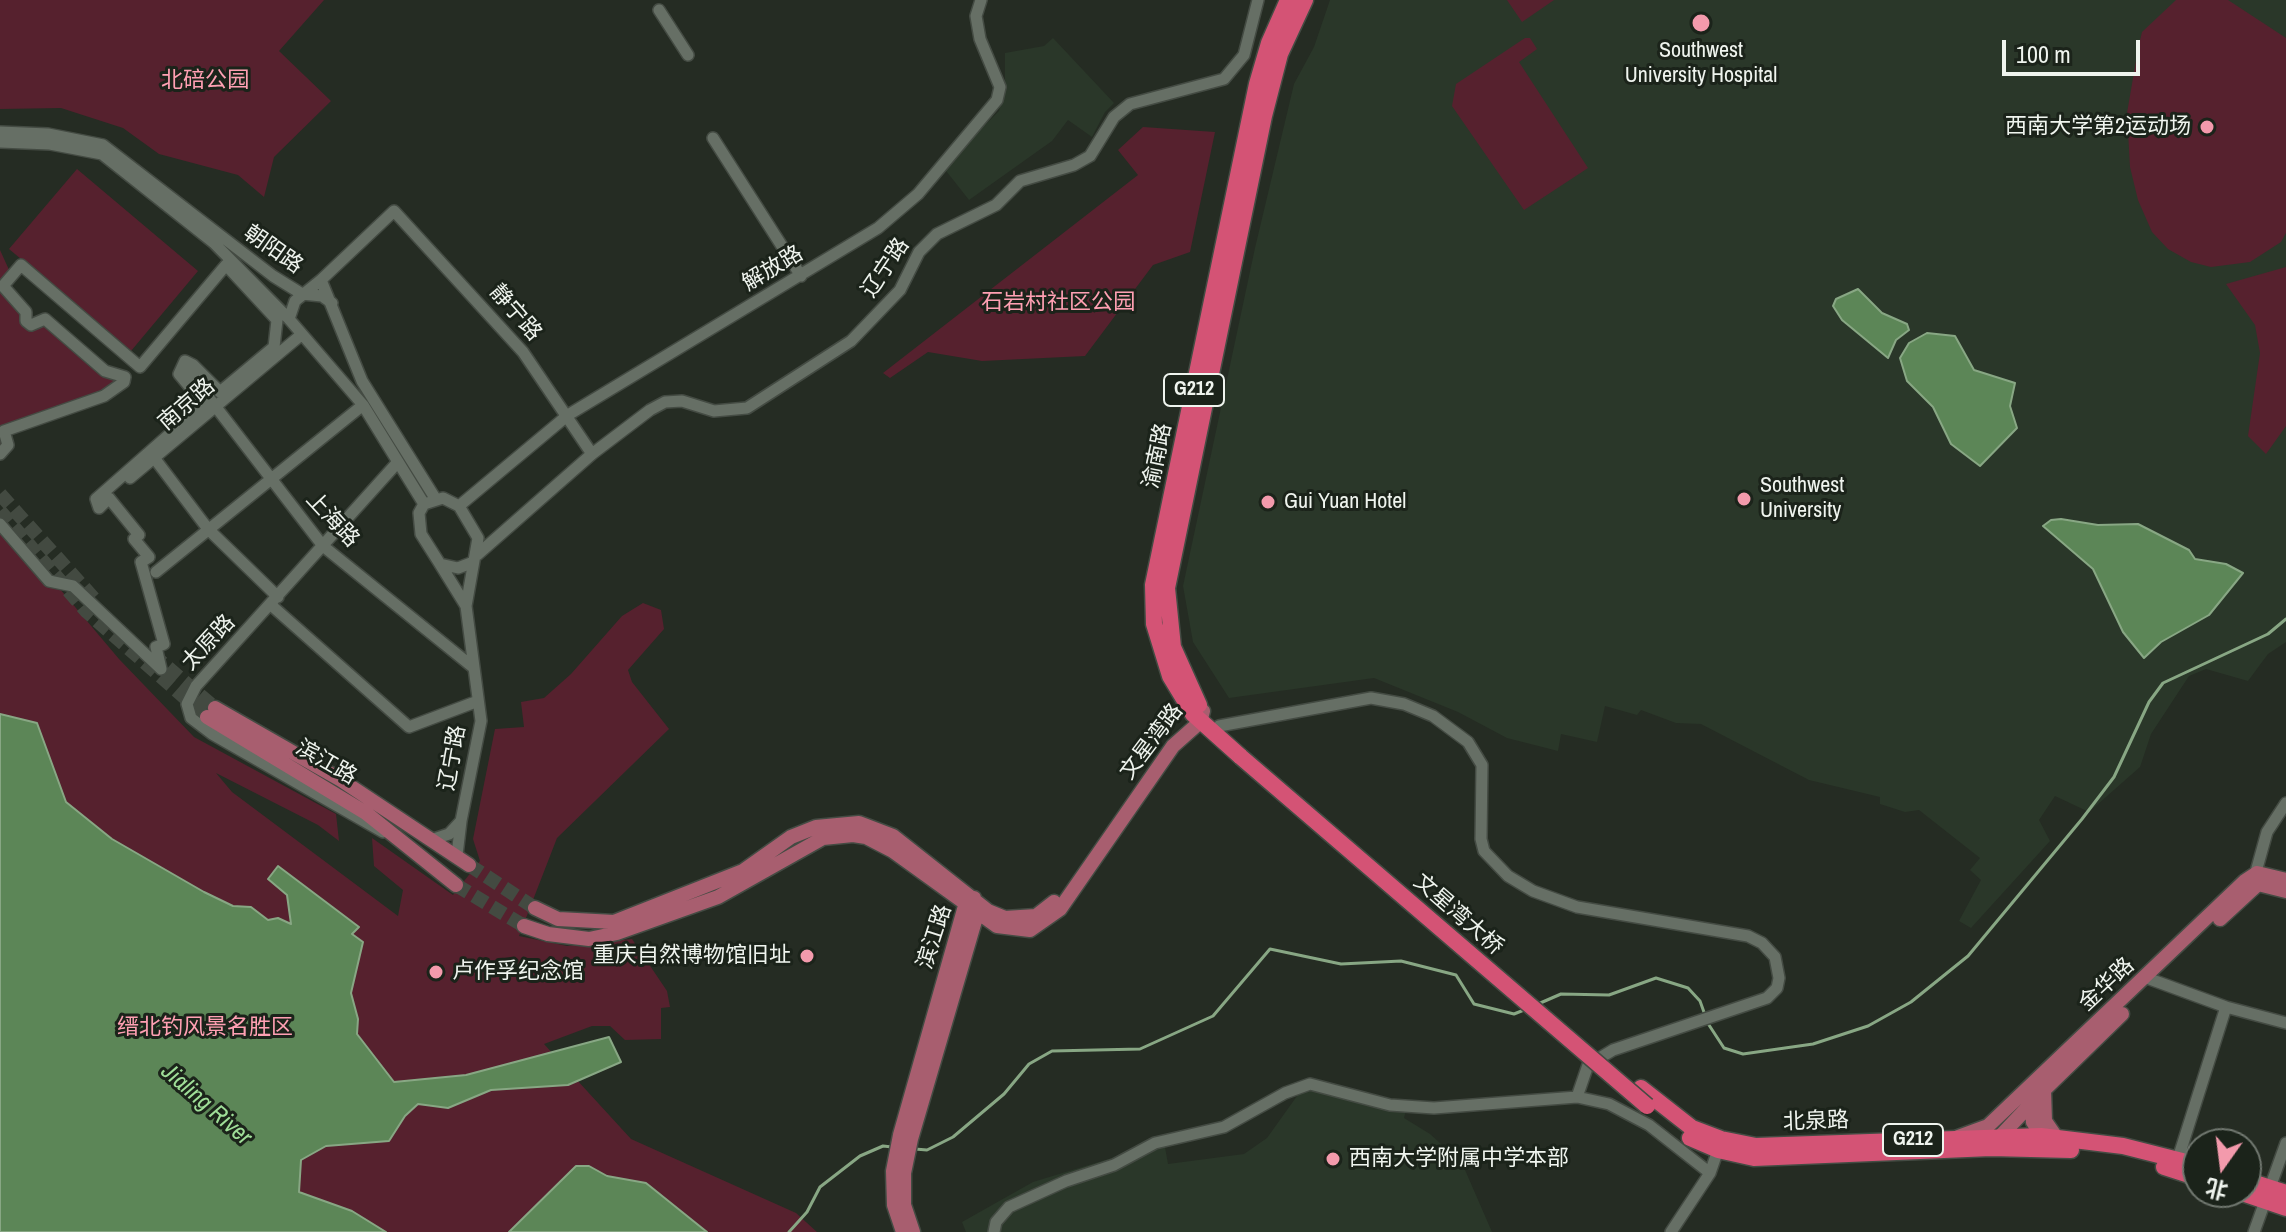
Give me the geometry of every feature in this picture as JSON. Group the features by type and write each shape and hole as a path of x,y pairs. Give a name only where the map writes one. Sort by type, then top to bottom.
{"highway":[{"name":"渝南路","path":"1244,754 1199,716 1170,676 1159,648 1153,585 1257,84 1269,43 1288,0"},
{"name":"渝南路","path":"1244,754 1219,726 1199,716 1173,647 1167,588 1264,116 1280,54 1305,0"},
{"name":"文星湾大桥","path":"1244,754 1641,1088"},
{"name":"文星湾大桥","path":"1244,754 1647,1106"},
{"name":"北泉路","path":"1641,1088 1692,1128 1721,1139 1756,1146 1957,1137 1995,1141"},
{"name":"北泉路","path":"1647,1106 1688,1137 1718,1150 1754,1158 1793,1159 1995,1141 2051,1140 2182,1164"},
{"name":"北泉路","path":"2176,1164 2182,1168"},
{"path":"2262,1190 2286,1208"},
{"path":"2262,1194 2286,1193"}],"main road":[{"name":"滨江路","path":"456,885 390,836 366,813 211,713 434,839 463,860"},
{"name":"文星湾路","path":"524,926 548,934 589,939 617,933 718,897 753,880 802,847 840,835 877,841 972,906 1005,918 1024,919 1044,912 1172,735 1199,716"},
{"name":"文星湾路","path":"535,908 558,919 614,922 711,886 765,859 791,837 838,823 859,823 893,836 972,906"},
{"path":"2257,873 2286,880"},
{"name":"金华路","path":"2152,979 2245,881 2257,873"},
{"name":"金华路","path":"1957,1137 1988,1126 2039,1087 2249,891 2258,884 2271,885"},
{"path":"2271,885 2286,891"},
{"name":"滨江路","path":"903,1232 894,1205 893,1171 972,906"},
{"name":"滨江路","path":"913,1232 904,1205 904,1173 928,1057"},
{"path":"1995,1141 2030,1108 2039,1087"},
{"path":"2039,1087 2051,1140"},
{"path":"2030,1108 2051,1140"}],"street":[{"name":"解放路","path":"459,506 568,415 878,228 918,194 997,100 1000,87 997,75 980,39 976,16 981,0"},
{"name":"辽宁路","path":"463,860 461,821 481,721 466,606 474,559 592,454 665,402 682,401 714,411 747,408 851,341 900,290 919,252 937,234 996,205 1020,181 1074,165 1090,156 1114,117 1130,104 1224,79 1244,55 1258,0"},
{"path":"659,10 688,55"},
{"name":"朝阳路","path":"0,132 48,134 103,145 279,280 302,294 322,296 332,303"},
{"path":"713,138 801,276"},
{"path":"0,142 78,147 102,154 214,243 289,319 363,405 397,463 430,501"},
{"name":"静宁路","path":"321,280 394,211 523,352 592,454"},
{"path":"0,454 8,445 4,431 104,396 124,382 125,377 105,371 45,319 31,325 26,321 26,312 3,286 21,265 140,367 226,265 277,320 274,347 220,392 185,361 179,374 204,404 96,499 99,508 109,498 139,535 134,539 149,557 141,562 164,644 156,647 161,669 73,586 49,581 0,524"},
{"path":"263,294 277,294 279,280"},
{"path":"289,319 295,301 321,280 362,381 430,501"},
{"name":"南京路","path":"97,503 155,459 301,335"},
{"name":"上海路","path":"189,372 323,546 474,668"},
{"path":"156,572 363,405"},
{"path":"155,459 208,529 275,601 409,727 478,701"},
{"name":"太原路","path":"390,836 300,782 244,754 191,718 187,704 196,686 397,463"},
{"path":"450,499 459,506 478,538 474,559 458,568 440,564 418,525 430,501 450,499"},
{"name":"辽宁路","path":"440,564 466,606"},
{"path":"1219,726 1371,698 1404,704 1433,716 1468,742 1482,765 1481,839 1484,851 1508,876 1533,891 1577,907 1748,936 1762,943 1775,957 1779,978 1777,988 1767,998 1613,1050 1588,1065 1577,1097"},
{"path":"2249,891 2267,832 2286,803"},
{"path":"434,839 449,834 461,821"},
{"path":"2257,873 2271,885"},
{"path":"2152,979 2226,1007 2286,1023"},
{"path":"2176,1164 2226,1007"},
{"path":"994,1232 996,1222 1009,1207 1066,1181 1114,1165 1155,1143 1224,1127 1285,1093 1310,1084 1390,1105 1434,1108 1577,1097 1609,1104 1649,1125 1710,1173"},
{"path":"2254,1232 2286,1143"},
{"path":"1671,1232 1710,1173 1718,1150"}],"shaded area":[{"name":"Southwest University","path":"1330,0 2286,0 2286,642 2268,654 2248,681 2206,669 2189,676 2151,734 2140,767 2089,812 2055,796 2039,820 2050,841 1971,928 1959,921 1981,880 1970,870 1980,858 1919,810 1905,812 1880,804 1880,797 1809,780 1701,724 1676,723 1641,710 1637,715 1605,706 1597,742 1561,734 1558,751 1507,738 1458,712 1374,678 1229,698 1193,642 1183,586 1255,248 1294,84 1314,47"},
{"path":"1053,38 1114,103 1105,112 1092,137 1068,120 1052,141 969,200 943,167 999,111 1005,81 1005,53 1044,46"},
{"name":"西南大学附属中学本部","path":"1337,1086 1407,1106 1404,1118 1430,1134 1462,1163 1492,1232 966,1232 962,1222 1033,1182 1164,1142 1168,1164 1244,1154 1267,1138 1302,1089"}],"green space":[{"name":"北碚公园","path":"0,0 324,0 279,51 331,101 274,157 264,197 238,175 159,154 123,128 61,108 0,109"},
{"path":"1507,0 1554,0 1522,22"},
{"name":"西南大学第2运动场","path":"2176,0 2228,0 2286,38 2286,233 2281,242 2250,262 2211,267 2191,262 2168,249 2152,232 2138,200 2130,167 2127,113 2138,49 2142,32"},
{"path":"1525,38 1530,38 1537,49 1519,62 1588,168 1524,210 1452,106 1456,84"},
{"name":"石岩村社区公园","path":"1143,127 1215,132 1190,252 1153,265 1085,356 982,361 928,352 890,378 883,373 1138,175 1118,150"},
{"path":"77,169 198,271 131,351 9,249"},
{"path":"0,250 10,272 1,287 24,312 24,322 45,322 124,382 5,431 0,454"},
{"path":"2286,267 2286,426 2266,454 2248,436 2260,353 2255,325 2226,284"},
{"name":"缙北钓风景名胜区","path":"0,518 119,659 194,737 336,814 339,841 318,825 216,773 232,792 398,916 403,890 374,866 372,838 453,895 480,861 473,839 495,729 524,727 521,702 544,698 571,674 622,616 643,603 661,610 664,629 628,670 632,682 669,729 557,838 519,936 567,946 632,939 667,991 670,1007 661,1008 661,1039 625,1040 610,1026 592,1026 544,1044 631,1139 796,1213 817,1232 0,1232"}],"water":[{"path":"1858,289 1882,313 1907,324 1909,330 1896,340 1888,358 1842,320 1833,306 1836,299"},
{"path":"1927,333 1955,336 1974,370 2015,383 2010,406 2017,428 1980,466 1951,444 1933,407 1907,381 1900,358 1909,343"},
{"path":"2051,520 2098,525 2138,524 2189,550 2195,559 2226,564 2243,573 2209,615 2161,642 2144,658 2123,632 2093,569 2043,526"},
{"name":"Jialing River","path":"0,714 37,723 66,802 112,839 233,906 251,907 268,920 278,918 291,924 287,895 268,879 278,866 359,927 352,934 363,942 351,993 358,1019 357,1034 394,1082 466,1075 609,1037 621,1062 568,1085 491,1090 448,1108 418,1104 405,1116 389,1141 326,1146 301,1160 299,1192 352,1211 386,1232 0,1232"},
{"path":"576,1166 589,1166 607,1176 646,1183 707,1232 509,1232"}],"waterway":[{"path":"1707,1022 1724,1048 1743,1054 1813,1044 1868,1026 1911,1002 1968,956 2082,819 2114,777 2149,702 2163,683 2268,634 2286,619"},
{"path":"915,1149 927,1150 953,1137 1004,1094 1029,1064 1052,1051 1140,1049 1213,1016 1270,949 1341,964 1401,961 1456,975 1474,1004 1514,1014 1524,1010"},
{"path":"1538,1004 1561,994 1609,995 1656,978 1688,988 1700,1001 1705,1015"},
{"path":"789,1232 807,1212 820,1187 860,1156 883,1146 892,1147"}],"tunnel":[{"path":"0,494 96,601"},
{"path":"0,511 86,611 207,717"},
{"path":"152,654 215,708"},
{"path":"469,865 535,908"},
{"path":"456,885 524,926"}],"place":[{"name":"Southwest University Hospital","path":"1701,23"},
{"name":"西南大学第2运动场","path":"2207,127"},
{"name":"Southwest University","path":"1744,499"},
{"name":"Gui Yuan Hotel","path":"1268,502"},
{"name":"重庆自然博物馆旧址","path":"807,956"},
{"name":"卢作孚纪念馆","path":"436,972"},
{"name":"西南大学附属中学本部","path":"1333,1159"}]}
